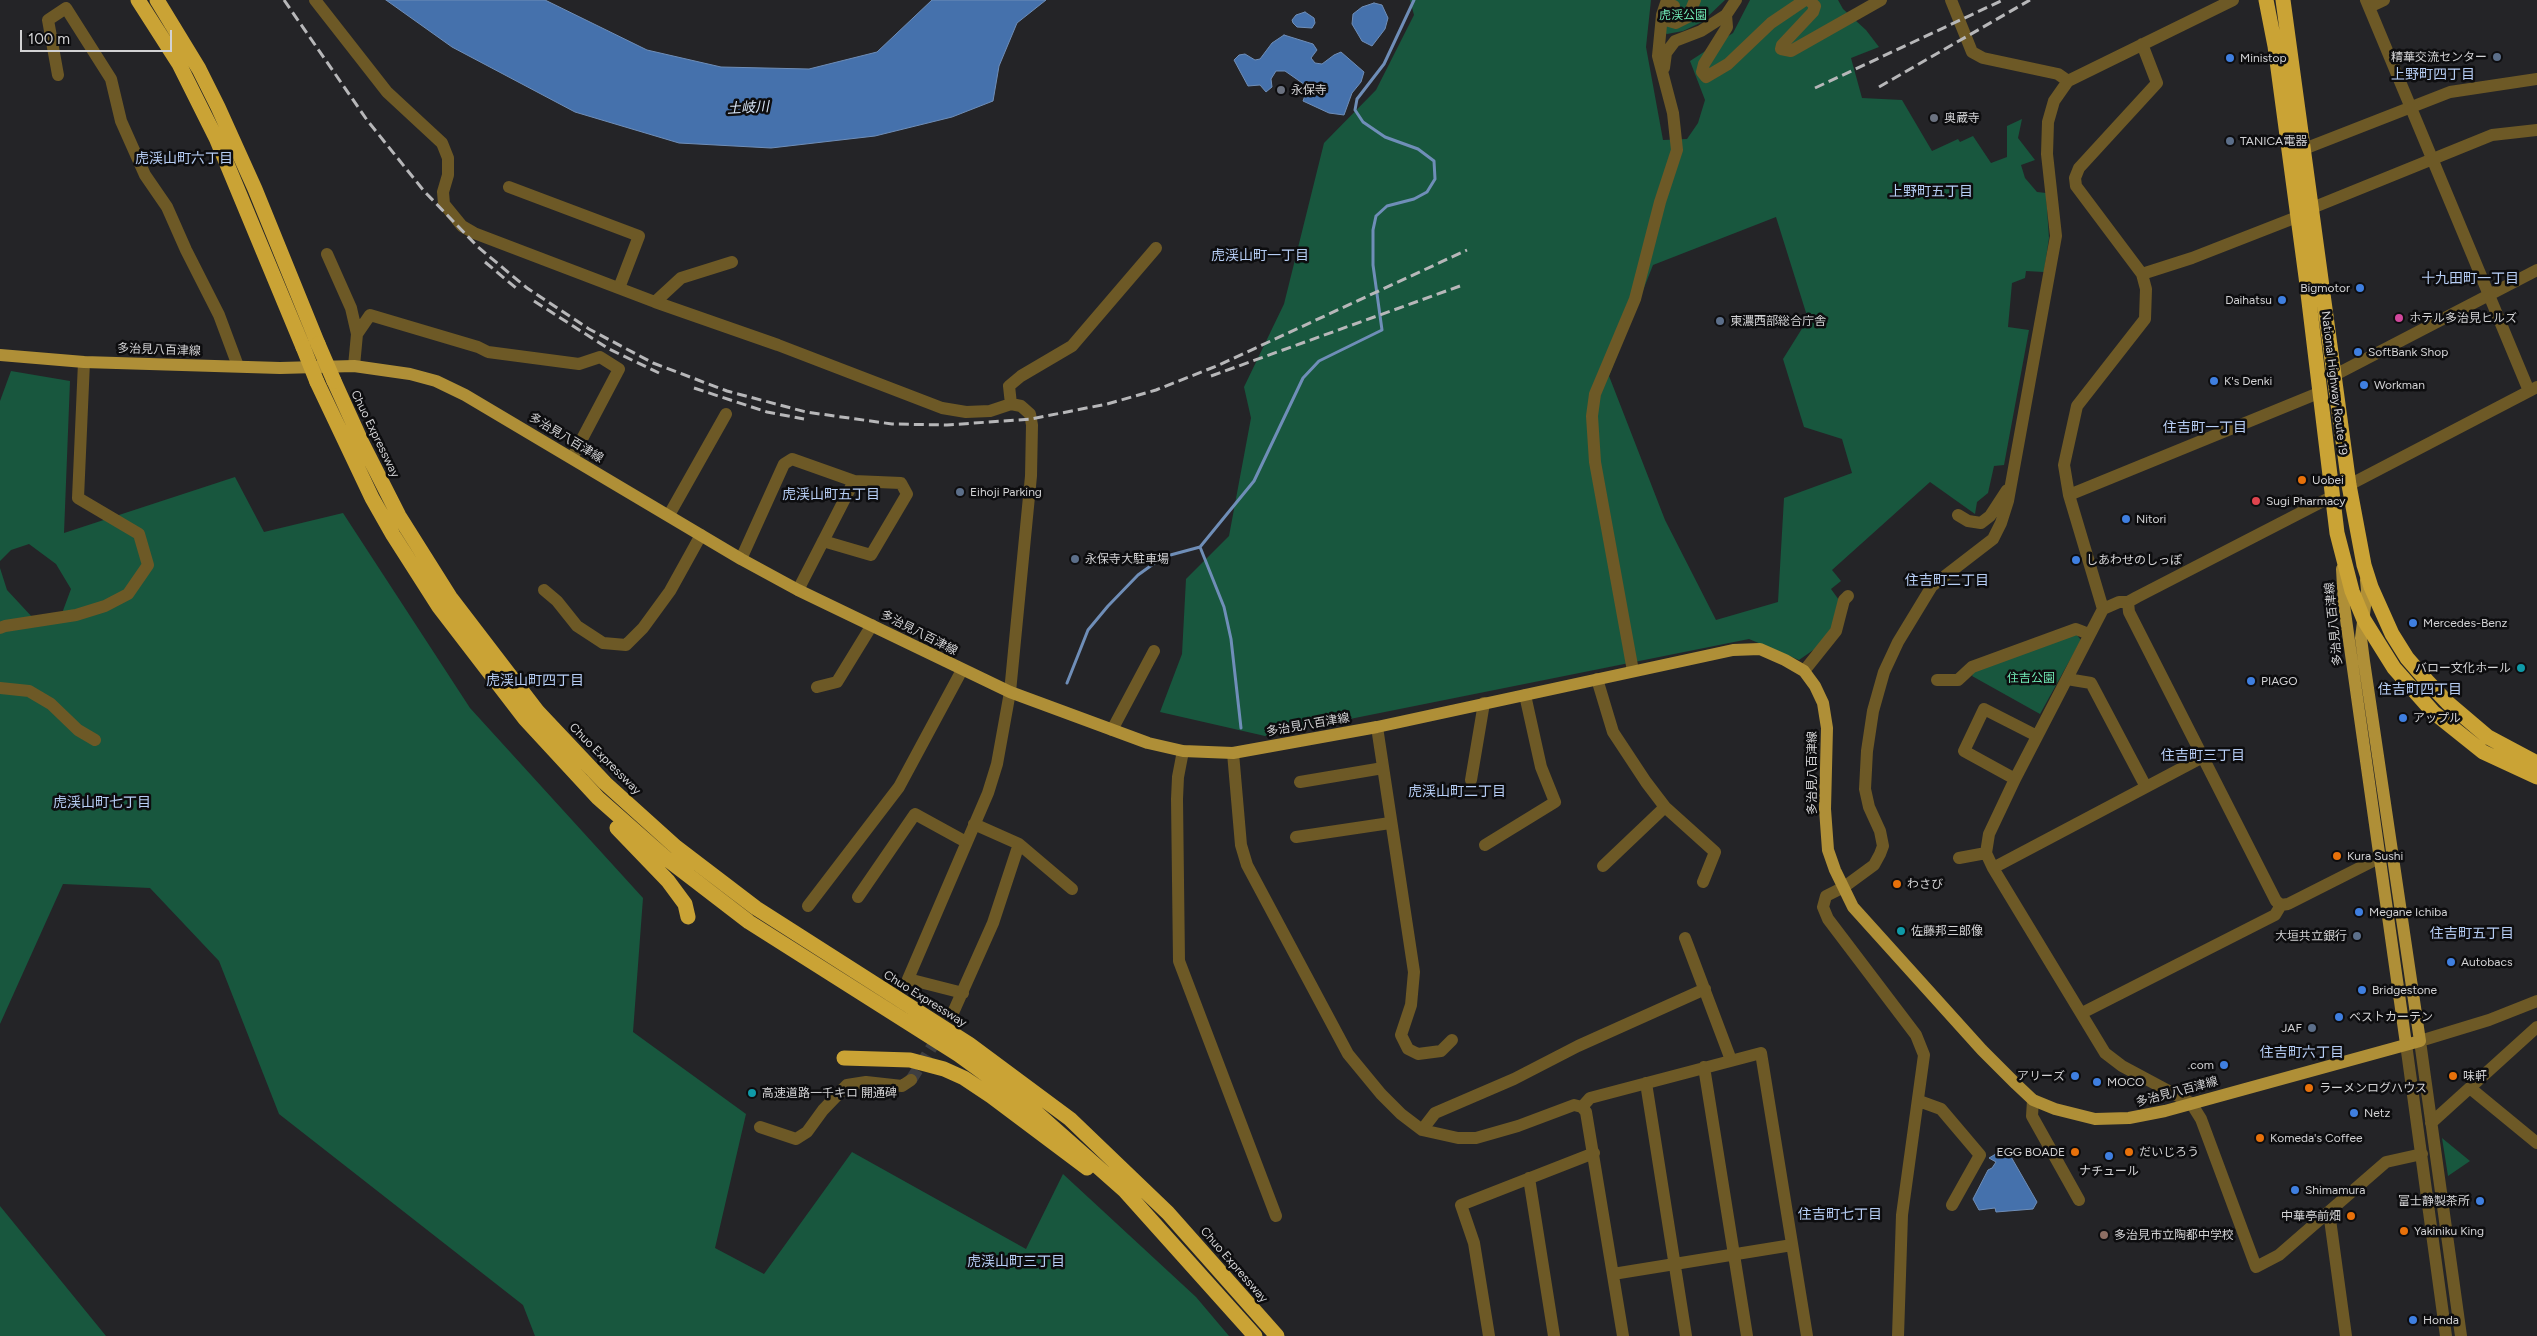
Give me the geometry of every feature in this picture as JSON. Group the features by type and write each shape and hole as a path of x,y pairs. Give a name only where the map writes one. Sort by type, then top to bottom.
{"highway":[{"path":"138,0 179,64 217,140 317,382 372,498 410,564 466,644 525,719 571,770 631,828 708,892 789,948 959,1055 1035,1111 1125,1191 1256,1336"},
{"name":"Chuo Expressway","path":"157,0 199,69 218,107 255,189 318,344 362,445 392,502 450,597 538,712 605,783 676,847 748,902 969,1044 1070,1119 1168,1213 1277,1336"},
{"name":"National Highway Route 19","path":"2266,0 2275,46 2333,496 2342,557 2352,592 2364,620 2394,668 2433,712 2482,752 2537,777"},
{"name":"National Highway Route 19","path":"2282,0 2304,149 2348,485 2364,564 2379,608 2392,634 2414,666 2448,702 2488,737 2537,763"},
{"path":"525,719 541,744 568,775 668,881 685,904 688,917"},
{"path":"844,1058 910,1060 944,1069 964,1078 1021,1117 1094,1174 1155,1228 1205,1278"}],"main road":[{"name":"多治見八百津線","path":"0,355 84,362 238,366 354,366 395,371 436,381 465,395 701,535 798,590 1010,692 1148,743 1183,751 1232,753 1377,727 1733,650 1760,650 1785,660 1804,671 1815,686 1822,703 1826,728 1824,809 1828,850 1834,870 1853,907 1982,1050 2034,1100 2055,1109 2095,1119 2129,1118 2420,1041 2364,661 2362,638 2367,590 2364,564"},
{"name":"多治見八百津線","path":"2342,557 2344,605 2406,1044"}],"street":[{"path":"315,0 387,92 442,143 448,158 448,175 443,192 444,204 462,226 474,233 655,302 778,345 942,408 974,412 990,411 1011,404 1021,406 1030,414 1032,425 1031,476 1010,692 997,764 974,824 908,979 963,993"},
{"path":"1670,5 1669,21 1676,23 1688,17 1695,0"},
{"path":"1660,32 1664,39 1675,41 1701,31 1726,15 1736,0"},
{"path":"1726,15 1727,26 1704,64 1702,72 1706,77 1728,64 1772,23 1805,0"},
{"path":"1809,0 1815,6 1812,12 1782,45 1781,49 1791,51 1881,0"},
{"path":"1951,0 1972,52 1983,58 2058,74 2068,81"},
{"path":"1898,1336 1902,1215 1924,1055 1916,1035 1828,919 1823,908 1826,896 1844,887 1874,865 1883,846 1880,831 1869,807 1865,789 1873,711 1884,672 1902,634 1932,586 1993,539 2001,523 2010,486 2056,236 2047,154 2048,122 2054,101 2068,81 2233,0"},
{"path":"2348,485 2533,389 2489,295 2368,3 2384,0"},
{"path":"1633,671 1592,440 1595,394 1635,299 1660,202 1677,150 1673,113 1658,56 1660,32 1670,5"},
{"path":"58,75 48,20 66,8 111,79 120,121 145,175 167,207 186,250 219,314 238,366"},
{"path":"1663,76 1666,53 1675,41"},
{"path":"2103,609 2069,495 2064,465 2077,406 2145,319 2146,288 2142,274 2076,186 2075,178 2079,168 2157,83 2142,44"},
{"path":"2304,149 2450,92 2537,79"},
{"path":"2312,208 2492,134 2537,130"},
{"path":"508,187 639,236 619,288"},
{"path":"2142,274 2192,258 2297,217"},
{"path":"1011,404 1010,386 1021,376 1072,346 1156,248"},
{"path":"327,254 351,308 357,334 354,366"},
{"path":"655,302 680,278 732,262"},
{"path":"2333,376 2537,270"},
{"path":"357,334 370,315 478,347 488,352 579,364 600,357 619,369 572,458"},
{"path":"0,628 76,615 105,606 128,594 148,565 139,534 78,498 84,362"},
{"path":"2069,495 2321,392"},
{"path":"669,515 726,414"},
{"path":"742,559 784,464 792,459 854,481 901,483 907,494 871,555 823,542"},
{"path":"798,590 854,481"},
{"path":"1958,515 1975,522 1986,520 2010,486"},
{"path":"2333,496 2128,602 2119,602 2103,609 2088,634 2068,679 2014,779 1989,834 1986,853 1993,868 2105,1053 2122,1066 2191,1103 2201,1119 2256,1267 2279,1255 2386,1162 2422,1154"},
{"path":"544,590 557,601 577,626 603,643 626,645 643,628 670,591 701,535"},
{"path":"1804,671 1836,631 1844,600 1848,596"},
{"path":"2128,602 2129,612 2202,758 2276,901 2281,905"},
{"path":"817,686 837,682 872,625"},
{"path":"1937,680 1958,680 1972,667 2076,629 2088,634"},
{"path":"1112,730 1154,651"},
{"path":"808,906 899,788 962,670"},
{"path":"1597,679 1613,732 1665,807 1716,852 1703,882"},
{"path":"2068,679 2091,683 2146,787"},
{"path":"0,688 29,691 52,704 78,730 95,740"},
{"path":"1485,845 1555,802 1541,767 1525,695"},
{"path":"1471,780 1484,703"},
{"path":"2014,779 1964,751 1984,709 2037,736"},
{"path":"1377,727 1414,972 1411,1005 1401,1035 1408,1049 1418,1054 1441,1051 1452,1040"},
{"path":"1183,751 1177,784 1179,961 1276,1216"},
{"path":"1232,753 1241,845 1247,865 1348,1054 1381,1094 1401,1114 1422,1130 1440,1136 1476,1138 1518,1126 1574,1105 1582,1107 1586,1112 1623,1336"},
{"path":"1993,868 2202,758"},
{"path":"1300,782 1383,768"},
{"path":"1603,866 1665,807"},
{"path":"858,897 915,814 966,842"},
{"path":"1296,837 1390,823"},
{"path":"974,824 1019,844 1072,889"},
{"path":"952,1015 993,923 1019,844"},
{"path":"1959,858 1986,853"},
{"path":"2082,1013 2275,915 2281,905 2379,858"},
{"path":"1685,938 1731,1060"},
{"path":"1422,1130 1435,1113 1514,1079 1578,1046 1705,989"},
{"path":"2460,1336 2420,1041 2489,1020 2537,1001"},
{"path":"2431,1123 2537,1027"},
{"path":"2406,1044 2446,1336"},
{"path":"1582,1107 1590,1098 1761,1053 1807,1336"},
{"path":"1704,1067 1746,1336"},
{"path":"760,1127 796,1139 806,1132 847,1085 866,1082 902,1086 911,1080"},
{"path":"1646,1083 1686,1336"},
{"path":"2470,1088 2537,1143"},
{"path":"2034,1100 2032,1116 2079,1200"},
{"path":"1919,1101 1941,1109 1980,1155 1952,1205"},
{"path":"1489,1336 1474,1243 1461,1205 1594,1154"},
{"path":"1529,1178 1554,1336"},
{"path":"2329,1212 2346,1336"},
{"path":"1613,1274 1792,1244"}],"green space":[{"path":"1410,0 1651,0 1646,47 1663,140 1687,139 1698,123 1705,100 1690,61 1733,33 1750,0 1838,0 1843,9 1866,30 1879,47 1851,58 1862,98 1902,100 1932,151 1958,139 1960,142 1973,136 1991,163 2007,157 2007,126 2022,119 2018,138 2035,160 2021,165 2025,178 2037,192 2046,193 2049,238 2044,272 2026,271 2025,278 2012,283 2008,327 2029,330 2004,465 1994,466 1988,493 1977,502 1975,514 1930,482 1832,570 1841,581 1831,589 1839,600 1832,631 1819,646 1799,660 1749,639 1265,736 1160,712 1182,654 1186,579 1229,536 1251,418 1244,387 1284,304 1324,143 1376,90 1414,15","holes":["1776,217 1808,319 1783,359 1804,427 1842,439 1852,473 1784,498 1778,602 1716,620 1665,520 1609,376 1653,265"]},
{"name":"虎渓公園","path":"1671,0 1725,0 1702,22 1683,31 1667,34 1662,32"},
{"path":"11,371 70,381 64,533 235,477 264,532 343,513 470,708 643,898 633,1032 746,1114 715,1248 764,1274 852,1152 1026,1249 1063,1174 1196,1297 1229,1336 535,1336 523,1305 279,1114 219,961 150,888 63,884 0,1024 0,568 7,590 33,618 61,616 71,589 56,564 29,544 11,550 0,561 0,401"},
{"name":"住吉公園","path":"2076,634 2081,640 2040,714 1972,676 1975,670"},
{"path":"2442,1138 2470,1161 2448,1176"},
{"path":"0,1206 106,1336 0,1336"}],"water":[{"name":"土岐川","path":"386,0 545,0 647,50 721,67 809,69 877,52 932,0 1046,0 1017,23 999,66 993,101 952,117 875,136 771,148 679,143 575,112 452,47"},
{"path":"1374,3 1382,5 1388,18 1385,29 1372,46 1362,41 1352,24 1353,14 1362,7"},
{"path":"1305,12 1314,18 1315,23 1312,28 1297,27 1293,23 1292,20 1296,15"},
{"path":"1284,35 1313,44 1317,50 1311,58 1315,63 1322,64 1341,52 1364,72 1361,82 1352,93 1344,115 1329,113 1303,101 1308,87 1285,71 1276,71 1271,79 1272,87 1266,92 1260,85 1248,86 1234,60 1239,55 1245,54 1255,60 1260,59 1272,43"},
{"path":"2006,1148 2037,1202 2033,1209 1996,1212 1995,1208 1979,1210 1973,1199 1988,1170 1996,1162 1989,1158"}],"waterway":[{"path":"1067,683 1088,630 1108,606 1138,575 1163,557 1200,547 1254,481 1303,378 1319,361 1382,330 1373,265 1373,230 1376,216 1387,206 1414,199 1427,192 1435,179 1434,161 1418,149 1385,137 1363,122 1355,110 1357,99 1384,64 1414,0"},
{"path":"1200,547 1224,607 1231,639 1241,728"}],"tunnel":[{"path":"911,1080 952,1015"}],"railway":[{"path":"284,0 367,120 424,191 478,247 527,288 589,329 653,363 727,391 806,412 892,424 947,425 1031,419 1107,404 1156,390 1219,365 1467,250"},
{"path":"1815,88 2003,0"},
{"path":"1879,87 2030,0"},
{"path":"485,262 516,288"},
{"path":"1211,376 1460,286"},
{"path":"534,301 609,349 659,373"},
{"path":"694,388 767,412 804,419"}],"place":[{"name":"精華交流センター","path":"2497,57"},
{"name":"Ministop","path":"2230,58"},
{"name":"永保寺","path":"1281,90"},
{"name":"奥蔵寺","path":"1934,118"},
{"name":"TANICA電器","path":"2230,141"},
{"name":"Bigmotor","path":"2360,288"},
{"name":"Daihatsu","path":"2282,300"},
{"name":"ホテル多治見ヒルズ","path":"2399,318"},
{"name":"東濃西部総合庁舎","path":"1720,321"},
{"name":"SoftBank Shop","path":"2358,352"},
{"name":"K's Denki","path":"2214,381"},
{"name":"Workman","path":"2364,385"},
{"name":"Uobei","path":"2302,480"},
{"name":"Eihoji Parking","path":"960,492"},
{"name":"Sugi Pharmacy","path":"2256,501"},
{"name":"Nitori","path":"2126,519"},
{"name":"永保寺大駐車場","path":"1075,559"},
{"name":"しあわせのしっぽ","path":"2076,560"},
{"name":"Mercedes-Benz","path":"2413,623"},
{"name":"バロー文化ホール","path":"2521,668"},
{"name":"PIAGO","path":"2251,681"},
{"name":"アップル","path":"2403,718"},
{"name":"Kura Sushi","path":"2337,856"},
{"name":"わさび","path":"1897,884"},
{"name":"Megane Ichiba","path":"2359,912"},
{"name":"佐藤邦三郎像","path":"1901,931"},
{"name":"大垣共立銀行","path":"2357,936"},
{"name":"Autobacs","path":"2451,962"},
{"name":"Bridgestone","path":"2362,990"},
{"name":"ベストカーテン","path":"2339,1017"},
{"name":"JAF","path":"2312,1028"},
{"name":".com","path":"2224,1065"},
{"name":"アリーズ","path":"2075,1076"},
{"name":"味軒","path":"2453,1076"},
{"name":"MOCO","path":"2097,1082"},
{"name":"ラーメンログハウス","path":"2309,1088"},
{"name":"高速道路一千キロ 開通碑","path":"752,1093"},
{"name":"Netz","path":"2354,1113"},
{"name":"Komeda's Coffee","path":"2260,1138"},
{"name":"EGG BOADE","path":"2075,1152"},
{"name":"だいじろう","path":"2129,1152"},
{"name":"ナチュール","path":"2109,1156"},
{"name":"Shimamura","path":"2295,1190"},
{"name":"富士静製茶所","path":"2480,1201"},
{"name":"中華亭前畑","path":"2351,1216"},
{"name":"Yakiniku King","path":"2404,1231"},
{"name":"多治見市立陶都中学校","path":"2104,1235"},
{"name":"Honda","path":"2413,1320"}],"district":[{"name":"上野町四丁目","path":"2433,75"},
{"name":"虎渓山町六丁目","path":"184,159"},
{"name":"上野町五丁目","path":"1931,192"},
{"name":"虎渓山町一丁目","path":"1260,256"},
{"name":"十九田町一丁目","path":"2470,279"},
{"name":"住吉町一丁目","path":"2205,428"},
{"name":"虎渓山町五丁目","path":"831,495"},
{"name":"住吉町二丁目","path":"1947,581"},
{"name":"虎渓山町四丁目","path":"535,681"},
{"name":"住吉町四丁目","path":"2420,690"},
{"name":"住吉町三丁目","path":"2203,756"},
{"name":"虎渓山町二丁目","path":"1457,792"},
{"name":"虎渓山町七丁目","path":"102,803"},
{"name":"住吉町五丁目","path":"2472,934"},
{"name":"住吉町六丁目","path":"2302,1053"},
{"name":"住吉町七丁目","path":"1840,1215"},
{"name":"虎渓山町三丁目","path":"1016,1262"}]}
